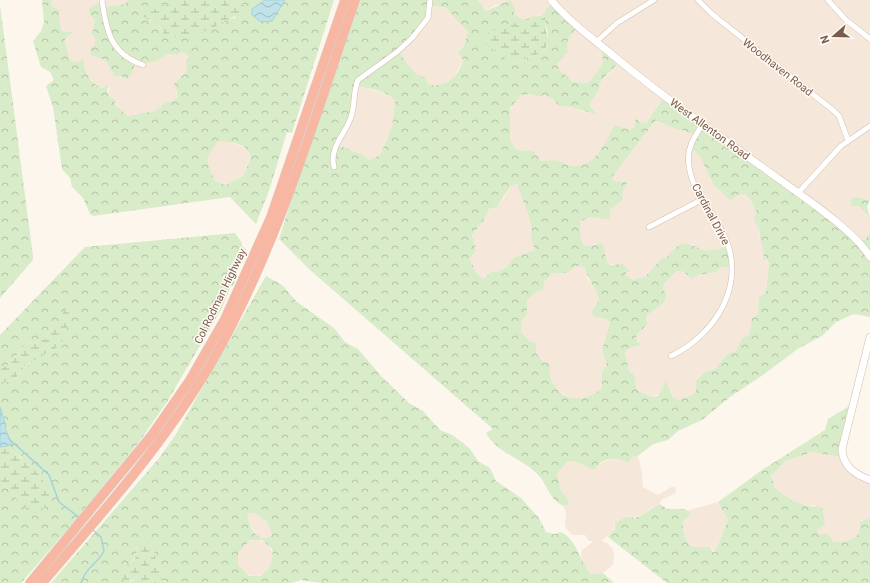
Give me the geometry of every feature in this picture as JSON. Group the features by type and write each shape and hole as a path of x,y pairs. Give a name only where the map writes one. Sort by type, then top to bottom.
{"highway":[{"name":"Col Rodman Highway","path":"42,583 87,524 170,409 190,380 225,319 271,217 345,0"},
{"name":"Col Rodman Highway","path":"30,583 135,474 174,420 210,365 234,320 275,228 355,0"}],"street":[{"path":"102,0 106,27 117,49 129,60 143,65"},
{"path":"334,167 332,160 334,150 351,118 358,80 397,52 412,38 428,18 430,0"},
{"name":"West Allenton Road","path":"551,0 563,14 633,72 798,193 858,241 870,257"},
{"path":"596,42 617,24 654,0"},
{"name":"Woodhaven Road","path":"698,0 712,14 834,111 839,116 848,140"},
{"path":"828,0 846,20 870,40"},
{"name":"Cardinal Drive","path":"671,356 690,345 707,330 720,313 730,286 732,264 728,244 691,178 688,158 690,145 703,124"},
{"path":"798,193 848,140 870,126"},
{"path":"649,227 703,199"},
{"path":"870,337 842,449 845,463 852,471 870,480"}],"shaded area":[{"path":"51,0 128,0 125,4 105,7 90,15 95,20 92,34 95,38 97,56 105,60 115,77 131,74 135,61 162,58 167,54 177,55 182,52 187,54 187,72 178,82 178,97 173,101 166,102 155,111 128,116 115,105 115,100 108,95 110,84 103,88 97,86 86,73 84,64 74,62 69,59 65,39 73,33 64,32 61,29 60,16 51,6"},
{"path":"478,0 870,0 870,199 867,200 857,197 851,206 858,206 870,216 870,232 865,240 856,240 744,152 653,116 647,122 641,123 636,119 634,127 603,147 591,162 582,166 571,166 557,161 542,161 533,151 517,150 510,140 510,111 514,101 521,95 532,94 538,97 544,95 552,98 559,106 571,105 584,112 596,113 591,108 590,103 599,90 599,85 602,80 611,72 602,53 603,63 591,80 587,83 573,82 559,69 557,64 568,52 566,45 569,35 578,27 546,9 544,14 524,20 514,14 513,11 497,4 486,11"},
{"path":"433,6 445,7 468,32 464,46 458,52 463,60 453,80 439,86 429,85 425,77 422,78 410,69 399,51"},
{"path":"358,86 380,92 392,97 395,101 392,127 389,131 389,135 380,155 369,160 363,155 338,145"},
{"path":"656,120 662,124 675,127 695,135 690,147 700,156 731,201 738,195 745,194 749,197 756,207 757,214 753,218 760,232 759,237 765,253 763,259 767,259 769,264 766,292 759,297 758,313 752,318 749,335 742,339 736,351 727,354 715,369 705,372 695,380 696,391 692,395 678,400 672,396 660,394 651,397 637,390 635,382 636,378 629,371 625,352 629,348 640,345 637,341 636,335 648,324 646,320 647,315 664,303 667,295 663,289 664,284 677,271 697,275 717,272 728,247 718,250 701,250 692,244 676,246 667,257 662,258 646,276 633,280 626,275 626,272 629,272 607,262 603,243 589,246 584,245 581,240 580,222 586,218 601,217 606,219 610,210 623,200 622,194 627,186 625,182 614,181 612,177"},
{"path":"218,141 228,141 244,147 248,150 250,158 243,176 226,185 215,181 207,163 207,157"},
{"path":"518,184 529,217 532,231 531,238 536,250 513,258 505,268 497,272 491,272 483,279 475,271 470,259 476,250 472,235 482,223 489,209 498,207 509,189"},
{"path":"576,266 586,266 587,278 598,291 599,300 592,309 610,323 605,340 607,365 602,371 602,388 595,395 582,400 572,399 556,389 550,377 550,363 543,362 521,332 522,320 527,315 527,300 552,273 567,273"},
{"path":"812,452 842,457 844,461 870,481 870,518 860,522 859,533 851,540 834,542 818,535 817,531 820,526 815,505 808,506 793,501 775,488 771,476 786,461"},
{"path":"638,456 642,473 643,487 658,495 671,487 675,487 676,493 661,500 660,504 652,507 642,515 615,523 613,532 601,541 607,543 612,548 614,555 613,565 603,573 591,574 584,566 581,555 582,550 594,541 589,541 585,535 572,535 566,528 566,512 563,506 569,504 568,499 561,491 557,474 563,465 573,461 581,462 589,468 596,468 599,464 612,459"},
{"path":"718,502 728,520 715,552 710,547 693,547 685,539 682,531 683,521 690,514 686,511"},
{"path":"254,513 267,522 272,534 270,538 262,538 258,536 247,521 248,514"},
{"path":"258,540 268,545 272,551 272,565 268,571 262,575 252,576 242,571 238,565 237,555 242,545 248,541"}],"green space":[{"path":"42,0 51,0 51,6 59,10 61,29 64,32 73,33 65,39 69,59 74,62 84,60 85,69 95,84 103,88 110,84 107,90 108,95 115,100 115,105 128,116 155,111 166,102 173,101 178,97 178,92 174,84 187,71 187,54 182,52 177,55 167,54 152,62 136,61 131,75 127,79 121,76 115,77 105,60 91,55 90,49 95,45 95,38 92,34 95,20 90,15 89,9 96,4 103,3 105,7 125,4 128,0 181,0 169,6 155,9 149,20 159,25 161,30 235,18 244,5 236,0 334,0 292,133 287,132 270,188 256,224 230,197 93,216 90,214 83,198 72,187 70,178 62,169 53,107 46,86 54,80 50,72 41,67 33,41 41,31 44,22","holes":["218,141 232,142 242,146 249,152 250,157 243,176 226,185 215,181 208,164 208,157"]},
{"path":"181,0 236,0 244,5 245,9 239,15 213,28 197,34 180,37 164,34 159,25 144,17 144,13"},
{"path":"354,0 478,0 486,11 510,0 515,8 514,14 524,20 530,19 519,22 482,41 514,63 544,52 548,44 546,25 543,17 537,17 544,14 546,9 554,1 578,27 569,38 567,44 568,52 557,64 559,69 573,82 587,83 591,80 603,63 602,53 606,48 620,61 602,80 599,85 599,90 590,103 591,108 597,114 559,106 552,98 544,95 538,97 532,94 521,95 510,108 510,140 517,150 533,151 542,161 556,161 571,166 581,166 587,163 598,153 615,125 629,130 634,127 636,118 641,123 647,122 666,95 856,240 865,240 870,232 870,317 854,314 836,322 822,336 799,348 730,397 702,420 678,431 668,440 653,444 638,456 632,457 628,463 618,459 610,459 600,463 593,470 578,462 570,461 566,463 557,474 561,491 567,497 569,504 564,506 551,496 536,473 502,450 491,440 486,433 493,429 310,270 279,239","holes":["433,6 445,7 468,32 464,46 458,52 463,60 461,66 451,80 442,84 429,85 425,77 413,71 399,51 425,23","358,86 373,89 388,95 395,101 392,127 380,155 369,160 363,155 338,145 349,125","656,120 695,135 690,147 700,156 714,185 731,201 738,195 745,194 751,200 757,214 753,218 760,232 760,239 764,252 763,260 767,259 769,264 766,292 759,297 758,313 752,318 749,335 742,338 736,351 727,354 715,369 705,372 695,381 696,391 692,395 678,400 672,396 666,381 658,396 651,397 637,390 635,382 636,378 629,371 625,352 629,348 641,345 637,341 636,335 648,324 646,320 647,315 664,303 667,295 663,289 664,284 677,271 684,272 693,279 697,275 717,272 720,267 731,267 728,247 707,250 700,249 693,245 681,244 667,257 662,258 646,276 633,280 626,275 626,272 630,272 622,263 612,266 607,262 603,243 589,246 584,245 581,240 580,222 588,218 610,219 610,210 623,200 622,194 627,185 626,182 614,181 612,177","517,184 529,217 532,231 531,238 535,250 513,258 505,268 497,272 491,272 483,279 475,271 470,259 476,250 472,235 482,223 489,209 498,207 506,193","576,266 585,267 599,300 592,310 593,316 606,319 610,323 602,350 607,365 602,371 602,388 588,397 574,398 560,392 555,387 551,379 550,363 543,362 536,353 536,343 530,342 521,332 522,320 527,315 527,300 537,291 543,290 544,282 552,273 567,273"]},
{"path":"0,5 33,260 0,298"},
{"path":"535,16 545,18 546,31 549,41 544,52 514,63 481,41 489,32"},
{"path":"857,197 867,200 870,199 867,207 870,217 858,206 850,206 852,198"},
{"path":"235,233 242,243 242,246 246,249 233,286 231,286 222,308 167,402 139,442 74,522 21,583 0,583 0,480 20,502 23,459 12,450 5,428 0,407 0,384 15,379 26,366 38,357 67,308 45,339 24,345 11,363 0,369 0,335 85,247"},
{"path":"266,276 282,285 297,302 334,328 345,342 358,349 382,377 409,403 423,411 440,430 452,435 470,449 478,461 490,468 496,481 521,498 539,518 546,532 554,534 561,532 567,536 575,546 591,574 603,573 614,583 321,583 301,580 292,583 164,583 153,550 137,547 135,558 122,570 130,582 137,577 145,583 51,583 160,457 176,434","holes":["254,513 267,522 272,534 270,537 261,538 253,531 249,524 248,514","250,540 262,540 272,549 271,564 261,576 249,576 238,565 238,553"]},
{"path":"67,307 71,316 61,345 26,365 15,379 0,384 0,369 11,363 24,345 45,339"},
{"path":"851,405 842,457 812,452 786,461 771,476 775,488 793,501 808,506 822,507 825,523 817,531 819,535 827,533 834,542 845,541 853,538 859,533 860,522 870,518 870,583 667,583 608,537 615,529 615,523 626,517 631,518 640,516 660,504 667,509 685,509 691,514 683,521 683,532 686,539 693,547 710,547 712,551 715,552 728,520 718,502 762,470 825,430 828,419"},
{"path":"12,445 12,450 37,472 49,489 49,503 38,513 28,511 0,480 0,447"},
{"path":"143,538 153,550 164,583 145,583 137,577 126,583 121,577 122,570 135,559 140,539"}],"water":[{"path":"265,0 285,0 272,21 261,22 252,15 252,9"},
{"path":"0,407 6,426 5,428 12,445 0,447"}],"waterway":[{"path":"8,438 49,475 59,502 80,518"},
{"path":"81,583 86,572 104,551 101,537 93,530"}]}
